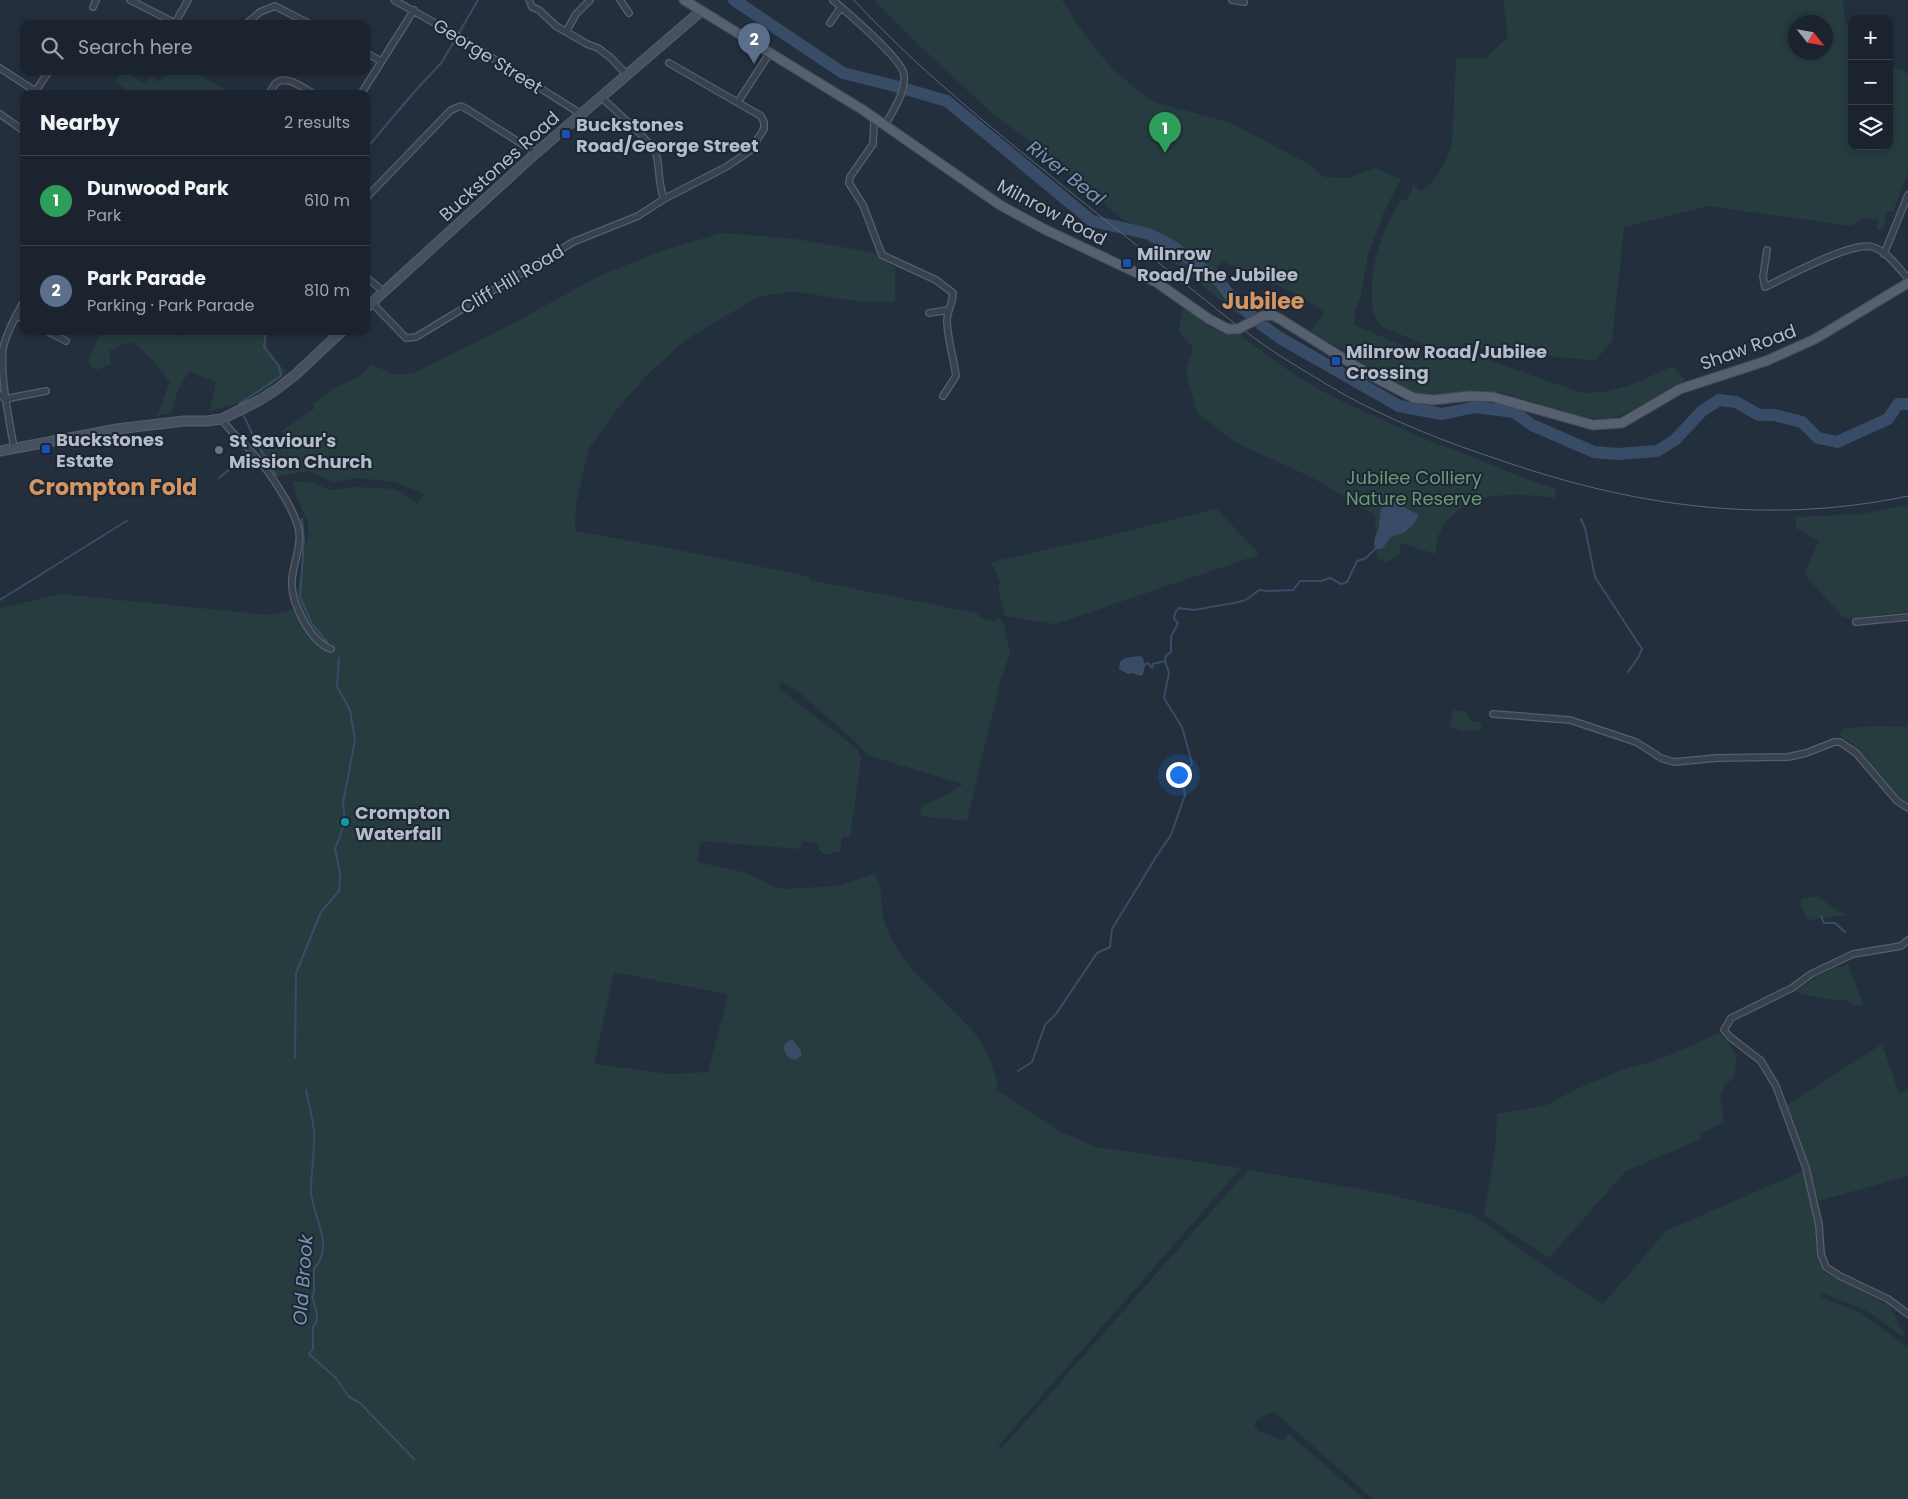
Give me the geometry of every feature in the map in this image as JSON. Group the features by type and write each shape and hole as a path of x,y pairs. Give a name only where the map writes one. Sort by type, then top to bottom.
{"main road":[{"name":"Milnrow Road","path":"684,0 881,122 1000,205 1044,229 1156,282 1209,319 1228,329 1238,330 1263,316 1272,315 1280,318 1370,375 1414,398 1429,400 1493,396 1593,425"},
{"name":"Buckstones Road","path":"370,304 536,153 701,11"},
{"name":"Shaw Road","path":"1593,425 1622,423 1680,388 1774,357 1815,339 1908,283"},
{"path":"0,451 117,429 184,421 207,422 222,419 260,400 277,389 338,335"}],"street":[{"path":"93,7 96,0"},
{"path":"130,0 170,20"},
{"path":"178,20 188,0"},
{"name":"George Street","path":"394,0 463,39 582,114"},
{"path":"529,0 532,7 539,10 566,32 598,48 611,58 627,75"},
{"path":"566,32 576,14 590,0"},
{"path":"620,0 629,13"},
{"path":"833,0 901,65 905,78 900,96 873,132 872,144 850,177 850,183 863,205 882,255 936,280 952,294 953,297 948,310 947,322 956,376 943,396"},
{"path":"1232,0 1244,2"},
{"path":"251,20 260,12 275,6 302,20"},
{"path":"830,23 841,7"},
{"path":"363,90 414,10"},
{"path":"738,102 769,54"},
{"path":"370,55 381,61"},
{"path":"601,98 628,122 656,152 659,188 664,200 726,167 750,151 764,129 764,122 760,116 669,63"},
{"path":"0,68 32,89 37,89 47,75"},
{"path":"272,90 276,83 282,81 292,82 307,90"},
{"path":"370,194 451,110 460,106 536,153"},
{"path":"0,114 20,128"},
{"path":"1884,254 1908,195"},
{"name":"Cliff Hill Road","path":"370,306 406,338 416,337 573,242 638,216 664,200"},
{"path":"1767,250 1762,277 1765,287 1821,261 1857,248 1872,247 1884,254 1908,278"},
{"path":"370,281 383,292"},
{"path":"14,448 2,397 1,376 3,348 20,308"},
{"path":"929,313 948,310"},
{"path":"16,316 20,318"},
{"path":"55,335 66,341"},
{"path":"2,397 46,391"},
{"path":"222,419 226,426 254,454 274,479 298,526 300,535 292,591 298,609 313,636 331,650"},
{"path":"1856,622 1908,617"},
{"path":"1493,714 1570,720 1636,742 1661,758 1674,762 1718,758 1788,757 1806,753 1834,742 1840,742 1856,753 1897,801 1908,808"},
{"path":"1908,940 1901,946 1853,954 1811,974 1792,988 1731,1018 1724,1030 1730,1037 1762,1061 1776,1086 1806,1168 1818,1225 1821,1254 1826,1267 1840,1276 1888,1299 1908,1314"}],"green space":[{"path":"874,0 1062,0 1084,34 1113,70 1153,102 1218,119 1236,126 1307,163 1324,177 1348,178 1375,168 1401,179 1384,212 1368,254 1361,294 1355,312 1354,325 1416,351 1471,354 1582,393 1605,392 1631,385 1673,366 1685,380 1627,413 1612,418 1589,418 1500,392 1418,396 1311,331 1325,312 1294,293 1222,261 1214,273 1167,239 1122,219 1031,142 993,114"},
{"path":"1503,0 1843,0 1845,22 1848,24 1848,150 1893,150 1893,68 1902,69 1908,75 1908,171 1893,212 1887,211 1883,230 1877,230 1878,220 1861,218 1852,226 1708,206 1624,227 1612,341 1595,361 1477,348 1431,347 1382,327 1376,319 1373,308 1372,282 1376,256 1385,231 1401,200 1406,200 1413,184 1421,191 1427,187 1444,165 1450,152 1452,145 1456,58 1485,59 1508,37"},
{"path":"120,75 132,75 145,84 151,76 160,82 165,75 200,75 227,90 126,90 115,82"},
{"path":"722,233 795,239 872,252 895,268 895,302 855,301 792,291 758,297 687,339 649,373 617,409 589,448 576,504 575,531 797,574 810,577 809,580 980,614 979,617 995,621 997,616 1004,625 1010,653 1000,682 967,821 920,816 921,806 947,795 963,784 867,755 858,744 800,693 781,681 779,688 858,750 861,760 850,837 842,837 840,853 832,852 831,855 822,854 822,851 818,850 819,844 803,841 800,849 701,841 697,862 747,873 773,886 784,889 837,886 875,874 880,887 884,921 894,943 907,964 974,1032 990,1058 998,1086 995,1089 1063,1133 1096,1147 1241,1168 998,1446 1002,1448 1248,1170 1376,1192 1472,1214 1544,1266 1603,1304 1666,1231 1803,1171 1816,1225 1821,1265 1824,1272 1890,1306 1905,1336 1902,1336 1866,1310 1822,1293 1820,1297 1859,1312 1908,1347 1908,1499 1373,1499 1273,1411 1259,1419 1254,1425 1260,1432 1283,1440 1289,1434 1364,1499 0,1499 0,608 61,594 268,615 294,609 308,535 308,523 296,495 293,482 307,481 331,490 355,487 396,489 417,504 425,494 395,482 357,478 333,482 308,471 275,477 257,454 284,435 282,431 315,408 313,404 332,389 359,377 372,365 397,375 413,373 497,332 597,277 658,252","holes":["614,972 726,994 727,999 708,1072 671,1074 594,1064"]},
{"path":"1146,240 1166,245 1217,284 1225,298 1244,315 1240,316"},
{"name":"Jubilee Colliery Nature Reserve","path":"1183,307 1209,326 1227,334 1240,335 1292,373 1335,398 1422,438 1556,489 1555,498 1507,495 1476,501 1462,507 1450,518 1439,534 1435,554 1401,543 1399,555 1386,562 1377,558 1375,515 1313,478 1232,440 1197,413 1186,372 1193,348 1179,331"},
{"path":"101,335 268,335 267,348 286,373 266,389 242,402 210,411 216,382 189,371 177,392 171,413 157,416 170,382 147,354 133,343 109,350 111,364 96,370 88,363 97,340"},
{"path":"1908,505 1908,612 1856,619 1843,617 1804,574 1819,541 1796,528 1795,517 1861,514"},
{"path":"1217,509 1258,555 1055,624 1005,616 998,589 1000,582 991,562"},
{"path":"1453,710 1467,712 1469,720 1482,723 1481,730 1463,731 1449,727"},
{"path":"1908,727 1908,803 1889,788 1858,750 1839,735 1844,728"},
{"path":"1818,896 1846,915 1808,920 1801,905 1802,899"},
{"path":"1848,964 1863,1005 1853,1005 1843,999 1832,1000 1795,992 1820,975"},
{"path":"1719,1033 1730,1044 1736,1058 1733,1079 1724,1085 1720,1097 1724,1122 1700,1134 1701,1139 1626,1171 1549,1258 1491,1220 1484,1213 1495,1150 1497,1114 1547,1105 1576,1089 1616,1072 1663,1058"},
{"path":"1882,1044 1899,1093 1908,1090 1908,1176 1819,1201 1787,1105"}],"water":[{"path":"1384,497 1419,515 1405,532 1391,537 1382,549 1375,549 1374,542"},
{"path":"1140,656 1143,658 1145,666 1141,676 1132,673 1128,674 1119,669 1122,660"},
{"path":"792,1039 801,1051 801,1056 795,1060 788,1056 784,1049 785,1043"}],"waterway":[{"name":"Old Brook","path":"370,144 442,62 478,0"},
{"name":"River Beal","path":"734,0 843,73 947,101 1092,221 1149,234 1172,246 1219,281 1231,297 1262,325 1280,338 1399,406 1442,414 1475,407 1514,412 1532,425 1594,452 1618,454 1657,451 1675,440 1702,411 1719,400 1736,402 1759,415 1774,415 1802,422 1818,438 1837,442 1888,419 1898,404 1908,404"},
{"name":"Old Brook","path":"239,404 281,376 279,366 264,347 266,335"},
{"name":"Old Brook","path":"244,416 257,444 276,474"},
{"path":"219,478 257,444"},
{"name":"Old Brook","path":"302,519 304,541 300,597 312,624 327,642"},
{"path":"1581,519 1585,528 1595,577 1642,649 1628,672"},
{"path":"0,600 128,520"},
{"path":"1018,1071 1032,1062 1045,1025 1056,1014 1097,953 1110,947 1112,929 1171,835 1185,795 1182,778 1192,763 1182,727 1164,698 1169,673 1165,661 1166,656 1171,652 1171,637 1178,623 1174,619 1175,613 1179,608 1194,610 1246,600 1259,590 1293,590 1300,581 1321,581 1330,578 1341,584 1347,582 1357,561 1366,558 1375,549"},
{"name":"Old Brook","path":"295,1058 296,973 321,912 339,891 340,873 335,849 345,822 343,803 355,740 350,710 337,687 339,658"},
{"path":"1144,665 1148,663 1152,668 1153,664 1165,661"},
{"path":"1821,916 1824,923 1835,923 1845,932"},
{"name":"Old Brook","path":"306,1090 314,1132 312,1201 323,1240 320,1260 314,1269 314,1293 312,1297 317,1320 313,1327 313,1349 309,1354 336,1378 349,1397 360,1403 414,1459"}],"tram line":[{"path":"854,0 934,79 1090,208 1230,320 1285,359 1359,403 1416,429 1478,453 1545,475 1647,499 1750,510 1803,509 1855,505 1908,496"}],"place":[{"name":"Park Parade","path":"754,64"},
{"name":"Buckstones Road/George Street","path":"566,134"},
{"name":"Dunwood Park","path":"1165,153"},
{"name":"Milnrow Road/The Jubilee","path":"1127,263"},
{"name":"Milnrow Road/Jubilee Crossing","path":"1336,361"},
{"name":"Buckstones Estate","path":"46,449"},
{"name":"St Saviour's Mission Church","path":"219,450"},
{"name":"Crompton Waterfall","path":"345,822"}],"district":[{"name":"Jubilee","path":"1263,301"},
{"name":"Crompton Fold","path":"113,487"}]}
